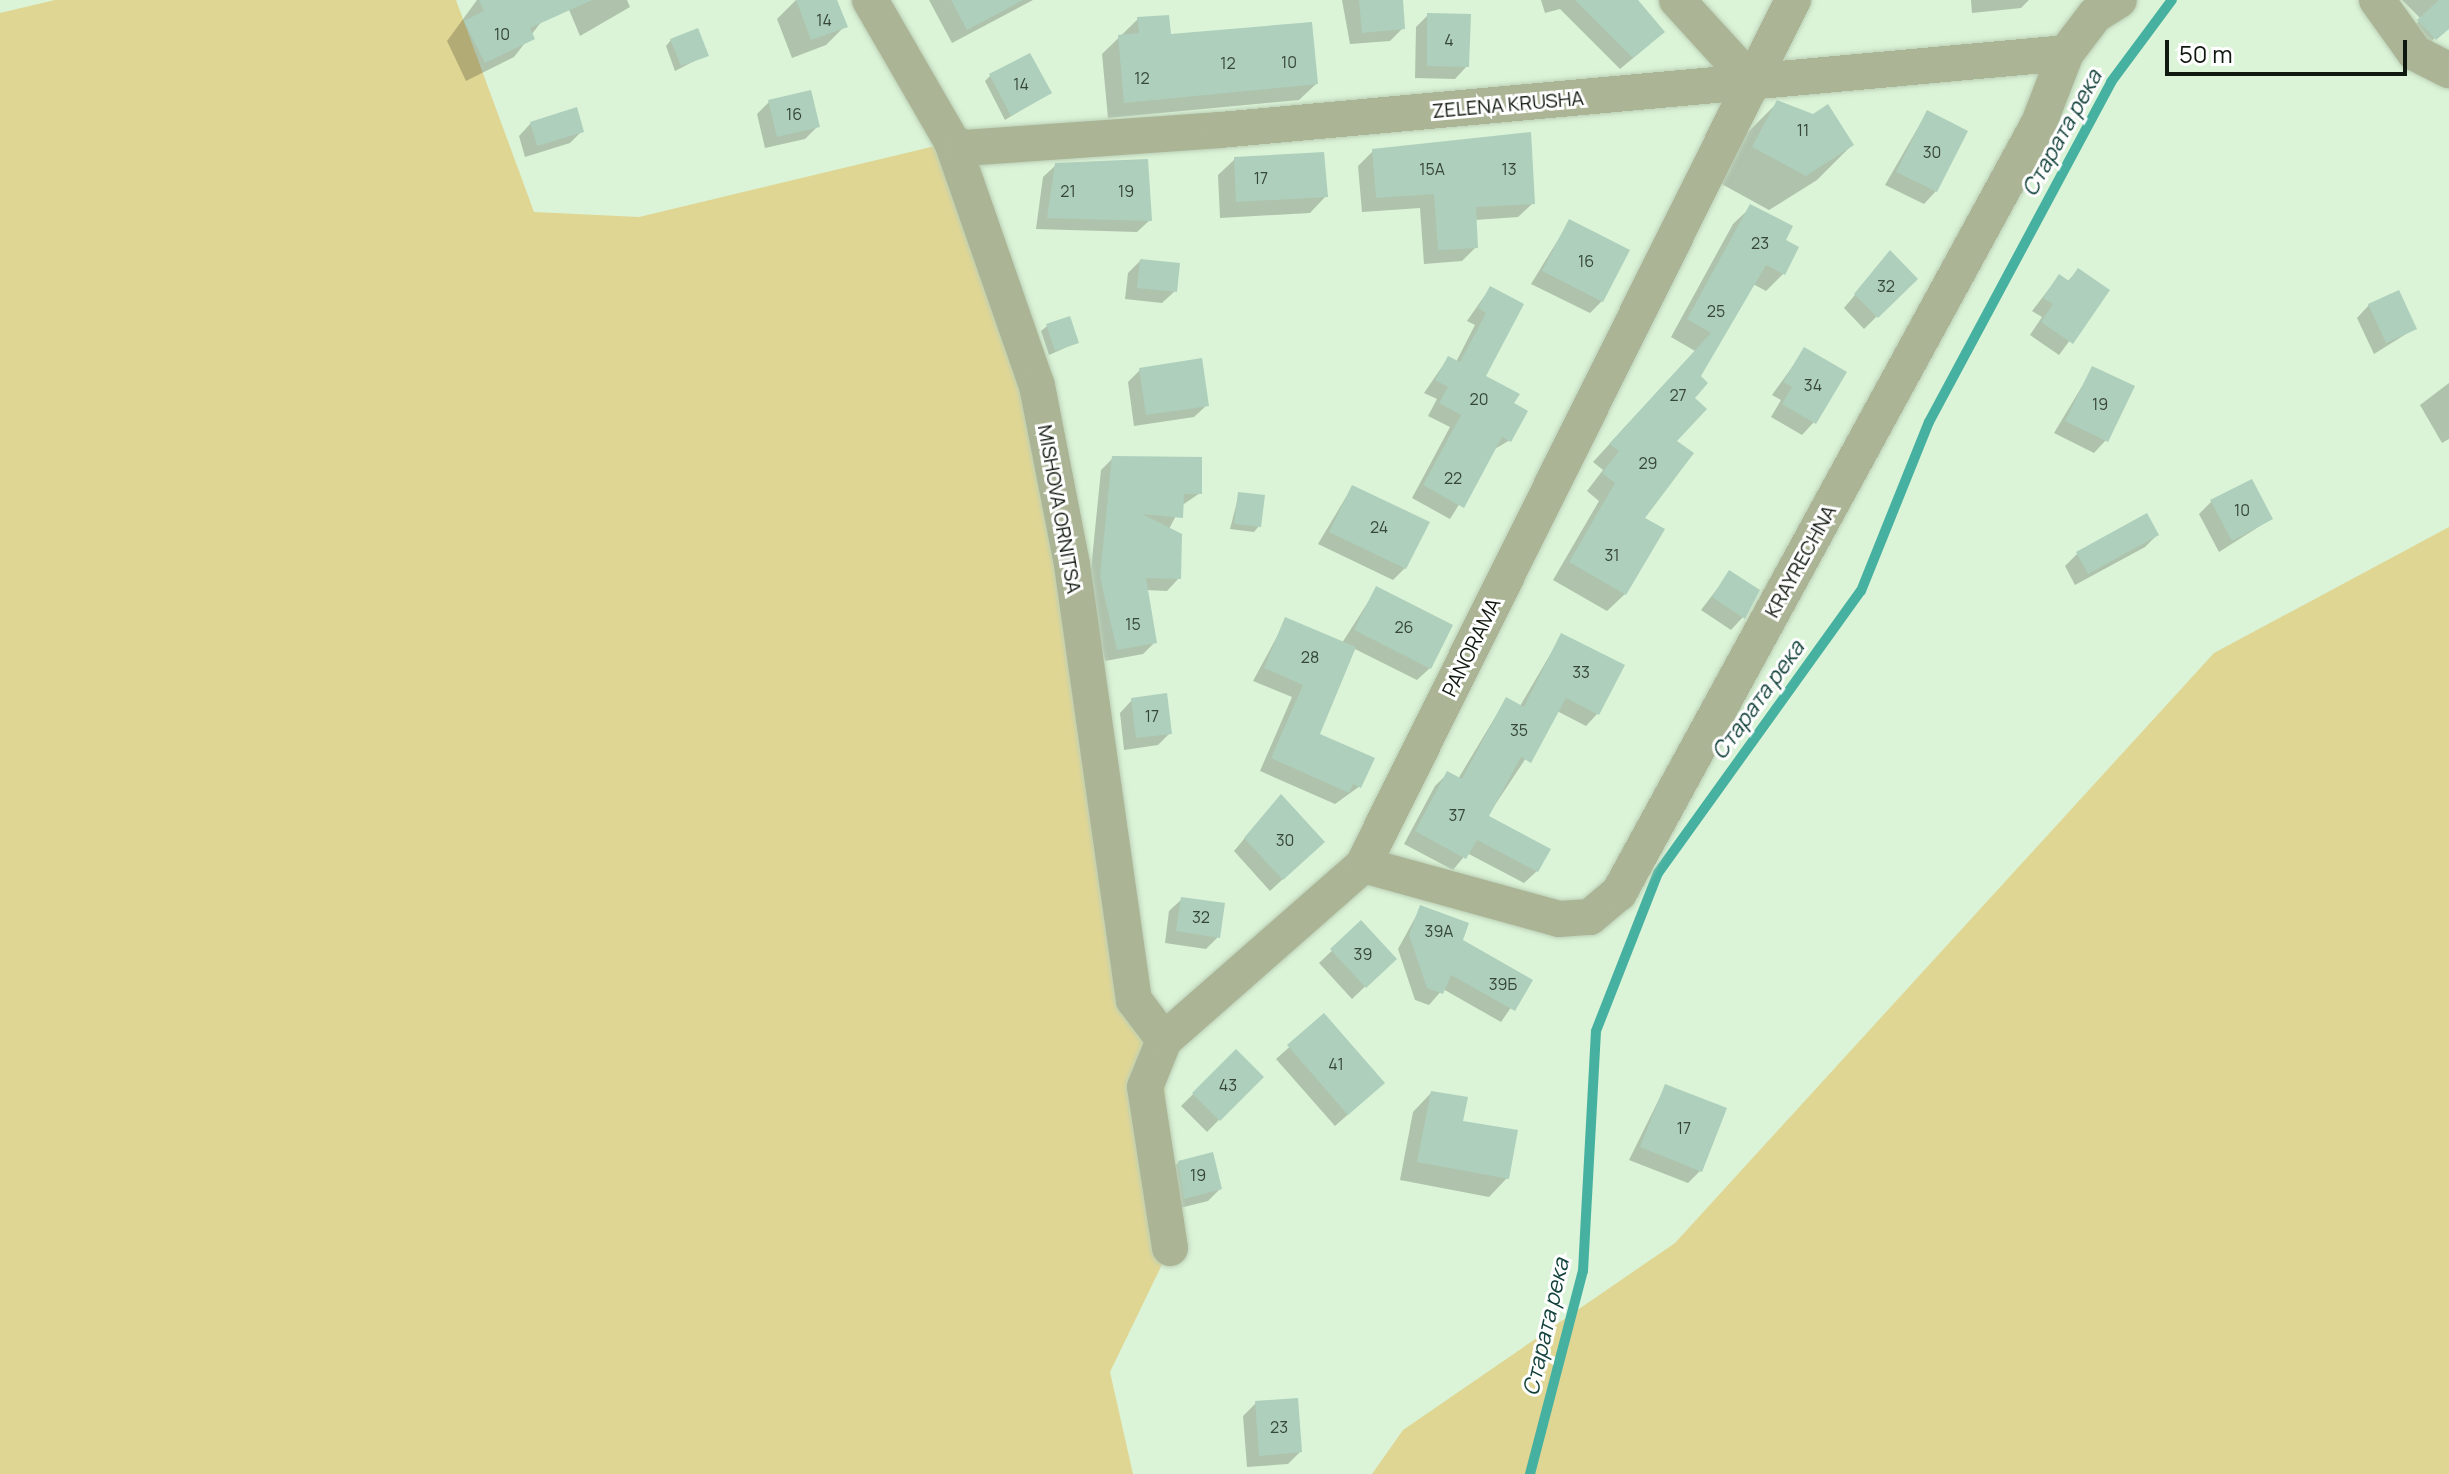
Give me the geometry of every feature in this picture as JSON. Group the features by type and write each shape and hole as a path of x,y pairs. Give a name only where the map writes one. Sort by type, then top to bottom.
{"street":[{"name":"MISHOVA ORNITSA","path":"870,0 952,142 1037,386 1072,565 1134,1000 1164,1040"},
{"path":"1677,0 1752,82"},
{"name":"PANORAMA","path":"1170,1248 1145,1087 1164,1040 1363,865 1793,0"},
{"name":"KRAYRECHNA","path":"1363,865 1559,919 1590,917 1619,893 2039,123 2066,53 2095,15 2119,0"},
{"path":"2377,0 2415,53 2449,70"},
{"name":"ZELENA KRUSHA","path":"952,142 964,148 1234,129 2066,53"}],"shaded area":[{"path":"55,0 456,0 534,212 639,217 952,142 1037,386 1134,1000 1164,1040 1170,1248 1110,1372 1133,1474 0,1474 0,13"},
{"path":"2449,527 2449,1474 1372,1474 1403,1430 1675,1243 2214,653"}],"building":[{"path":"479,0 592,0 530,28 535,39 485,63 464,21 484,11"},
{"path":"796,0 837,0 848,27 811,40"},
{"path":"951,0 1023,0 967,30"},
{"path":"1359,0 1403,0 1405,29 1362,33"},
{"path":"1575,0 1638,0 1665,32 1633,58"},
{"path":"2439,0 2449,0 2449,29 2436,40 2417,20"},
{"path":"1427,13 1471,14 1469,67 1427,66"},
{"path":"1169,15 1171,34 1312,22 1318,84 1124,103 1118,35 1139,33 1137,17"},
{"path":"698,28 709,56 681,66 670,39"},
{"path":"1030,53 1052,93 1011,116 989,74"},
{"path":"811,90 820,127 777,137 768,100"},
{"path":"1777,100 1813,114 1828,104 1854,145 1806,176 1752,147"},
{"path":"577,107 584,132 537,146 530,122"},
{"path":"1927,110 1968,131 1937,192 1896,172"},
{"path":"1531,132 1535,204 1476,207 1478,248 1438,250 1434,194 1376,198 1372,149"},
{"path":"1324,152 1328,197 1236,202 1234,157"},
{"path":"1148,159 1152,221 1047,218 1055,163"},
{"path":"1750,204 1793,226 1786,240 1799,247 1785,275 1766,265 1701,376 1708,383 1695,398 1707,409 1677,441 1694,453 1645,518 1665,529 1626,595 1569,562 1615,483 1602,473 1619,451 1609,444 1711,333 1687,319"},
{"path":"1569,219 1630,250 1603,302 1542,271"},
{"path":"1890,250 1918,279 1878,318 1854,294"},
{"path":"1140,259 1180,263 1177,292 1137,288"},
{"path":"2078,268 2110,290 2073,344 2041,322 2053,304 2043,298 2059,274 2069,281"},
{"path":"1490,286 1524,304 1486,376 1520,394 1514,403 1528,411 1511,442 1502,437 1464,508 1423,485 1461,415 1439,403 1448,387 1435,380 1448,356 1460,362 1486,313 1478,308"},
{"path":"2399,290 2417,329 2386,343 2368,304"},
{"path":"1070,316 1079,343 1055,351 1046,324"},
{"path":"1804,347 1847,372 1816,424 1782,404 1792,387 1783,382"},
{"path":"1202,358 1209,406 1146,415 1139,368"},
{"path":"2092,366 2135,386 2108,442 2065,421"},
{"path":"1112,456 1202,457 1202,494 1184,494 1183,518 1142,514 1182,534 1181,579 1146,578 1157,643 1117,650 1100,577"},
{"path":"2252,479 2273,519 2232,541 2210,500"},
{"path":"1352,485 1430,522 1406,569 1329,532"},
{"path":"1238,492 1265,495 1261,527 1234,524"},
{"path":"2147,513 2159,535 2088,574 2076,552"},
{"path":"1729,570 1760,590 1745,619 1712,597"},
{"path":"1376,586 1453,625 1431,669 1354,630"},
{"path":"1285,617 1356,647 1320,734 1375,758 1361,788 1353,784 1349,793 1271,758 1303,685 1264,668"},
{"path":"1561,633 1625,665 1599,715 1566,698 1531,763 1521,757 1489,816 1551,849 1538,872 1477,840 1466,859 1415,831 1447,771 1462,779 1506,697 1524,707"},
{"path":"1167,693 1172,734 1136,738 1131,698"},
{"path":"1281,794 1325,842 1283,880 1244,838"},
{"path":"1181,897 1225,903 1220,938 1176,931"},
{"path":"1420,905 1469,923 1463,940 1533,980 1515,1011 1451,975 1443,994 1427,988 1409,935"},
{"path":"1361,920 1397,959 1366,988 1330,949"},
{"path":"1324,1013 1385,1083 1348,1115 1287,1045"},
{"path":"1236,1049 1264,1077 1220,1121 1192,1093"},
{"path":"1665,1084 1727,1108 1702,1172 1640,1147"},
{"path":"1431,1091 1468,1097 1463,1121 1518,1130 1509,1179 1417,1162"},
{"path":"1213,1152 1222,1189 1184,1199 1178,1161"},
{"path":"1298,1398 1302,1452 1259,1456 1255,1401"}],"waterway":[{"name":"Старата река","path":"1530,1474 1583,1271 1596,1031 1658,873 1861,591 1929,422 2111,82 2172,0"}]}
